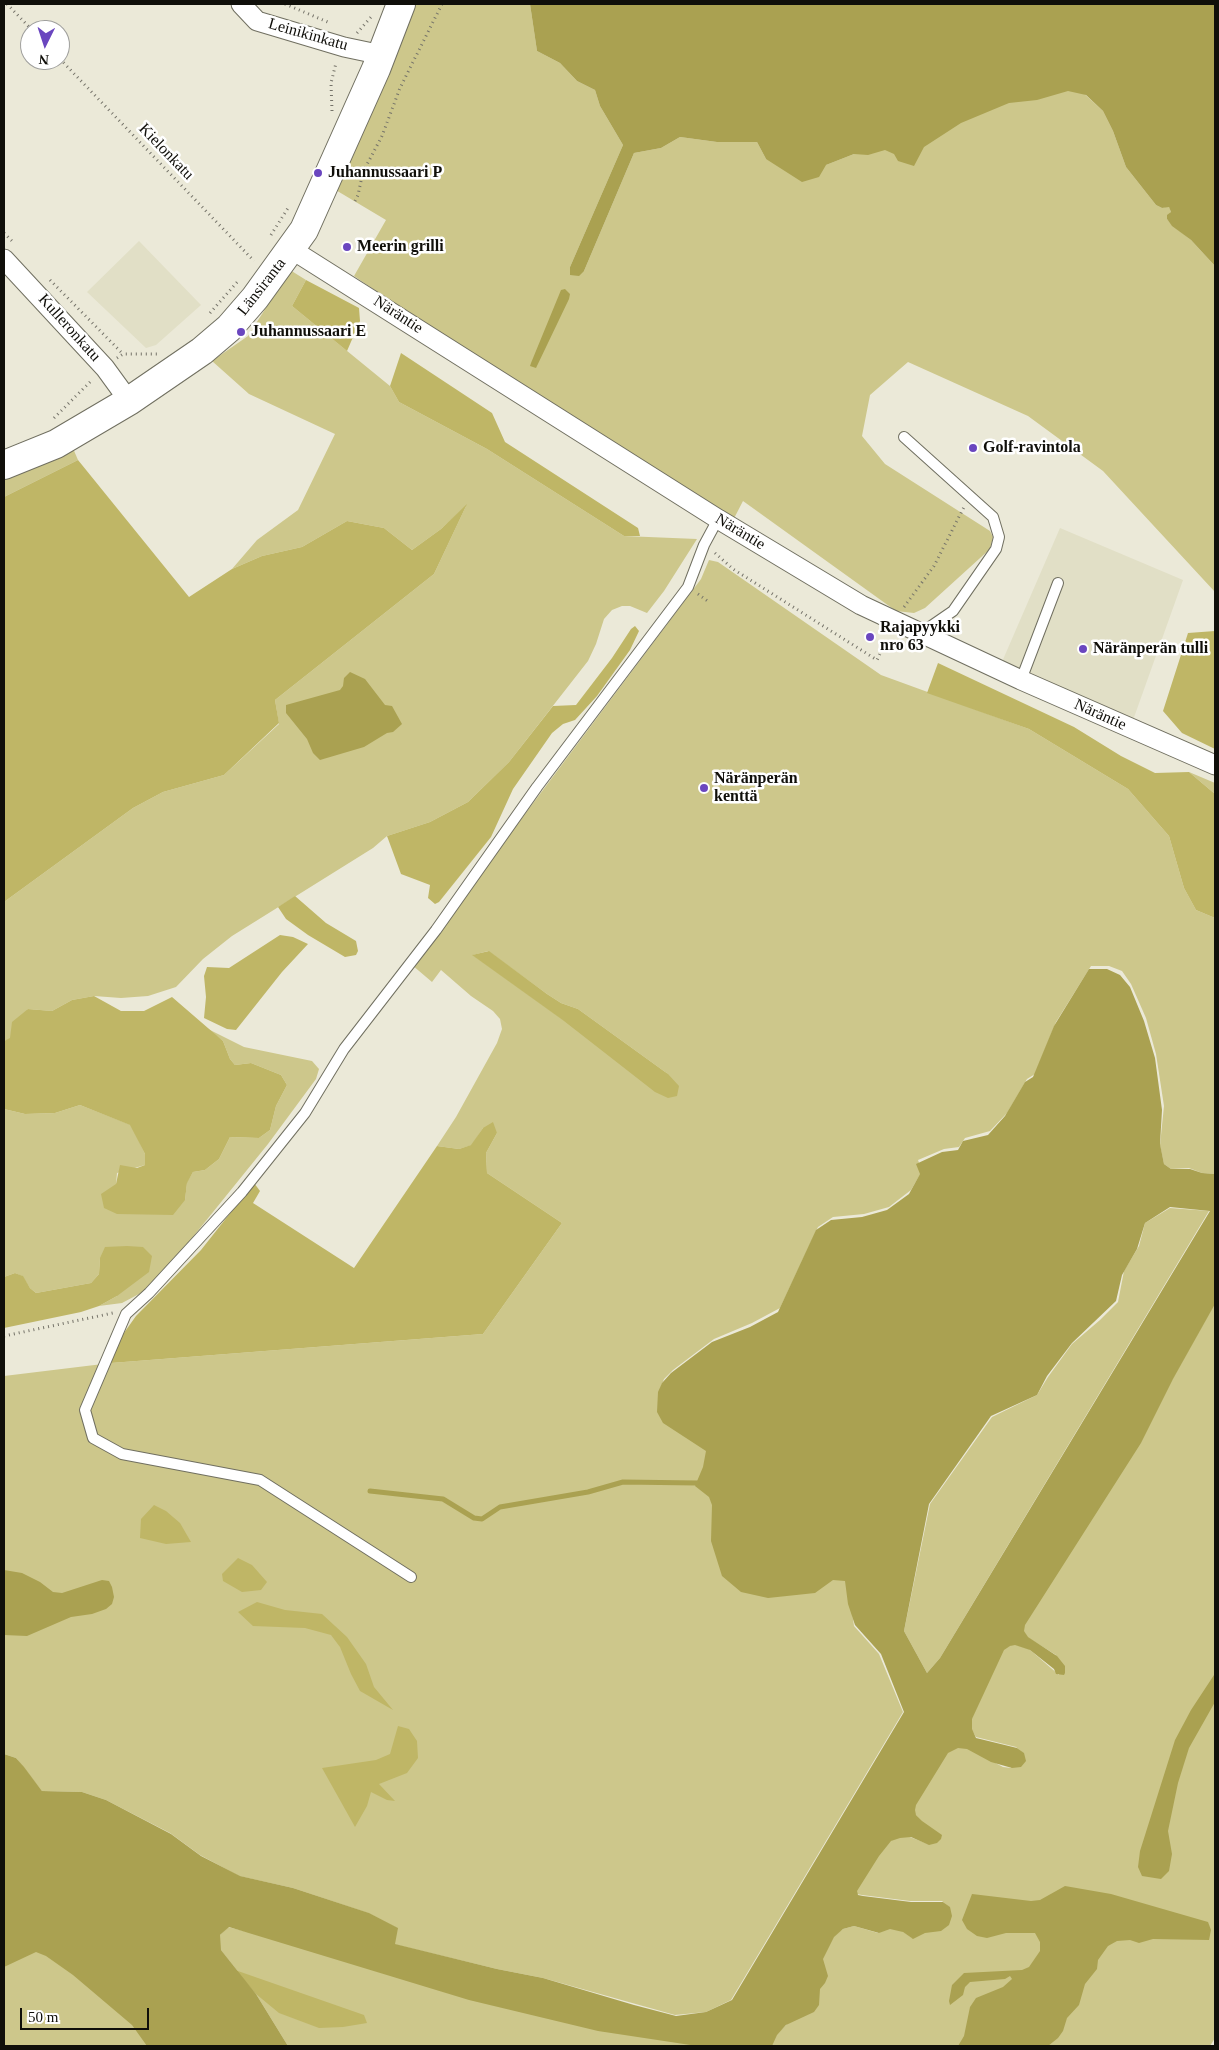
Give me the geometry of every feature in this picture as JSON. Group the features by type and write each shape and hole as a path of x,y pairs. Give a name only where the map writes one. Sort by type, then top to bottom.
{"street":[{"name":"Leinikinkatu","path":"241,4 257,20 344,47 382,55"},
{"name":"Länsiranta","path":"4,465 56,444 129,401 202,352 229,328 256,298 280,244 304,230 382,55 401,4"},
{"name":"Näräntie","path":"280,244 718,519 861,605 1021,680 1215,765"},
{"name":"Kulleronkatu","path":"11,253 105,368 129,401"}],"lane":[{"path":"904,437 993,517 999,537 996,550 954,611 921,633"},
{"path":"411,1576 260,1480 122,1454 93,1438 84,1410 126,1314 150,1293 242,1192 305,1113 344,1049 436,930 537,787 688,587 704,545 718,519"},
{"path":"1021,680 1058,583"}],"path":[{"path":"7,4 22,20"},
{"path":"285,4 339,26"},
{"path":"355,200 368,160 382,136 400,88 442,4"},
{"path":"332,118 331,82 334,68 344,47 374,12"},
{"name":"Kielonkatu","path":"70,69 255,262"},
{"path":"280,244 292,202"},
{"path":"4,233 11,253"},
{"path":"249,269 259,254"},
{"path":"46,276 123,354"},
{"path":"206,318 242,276"},
{"path":"53,420 105,368 123,354 163,354"},
{"path":"704,545 733,569 877,660 896,621 934,566 970,495"},
{"path":"4,1336 109,1313 126,1314"}],"shaded area":[{"path":"408,4 530,4 537,51 560,63 577,81 595,90 600,106 623,145 570,267 584,271 634,153 661,148 680,137 717,142 757,142 766,159 826,165 854,154 986,4 1103,111 1113,131 1126,167 1156,205 1162,208 1169,206 1171,212 1167,219 1191,240 1215,266 1215,592 1103,471 1028,416 908,362 870,395 862,436 885,464 990,531 993,537 990,549 925,608 914,613 896,611 743,501 728,530 354,276 386,220 334,189"},
{"path":"530,4 1215,4 1215,266 1191,240 1172,226 1167,219 1167,215 1171,212 1169,207 1162,208 1156,205 1126,167 1113,131 1103,111 1086,95 1068,91 1037,100 1009,103 961,123 924,147 914,166 898,161 894,154 885,150 868,155 854,154 826,165 819,177 802,182 766,159 757,142 717,142 680,137 661,148 634,153 584,271 579,276 570,275 570,267 623,145 600,106 595,90 577,81 560,63 537,51"},
{"path":"139,241 201,305 156,345 146,348 87,292"},
{"path":"290,270 306,280 292,306 390,386 399,402 487,449 624,536 697,539 664,591 647,613 630,606 622,606 612,610 604,619 588,661 509,762 468,802 430,822 387,836 373,848 232,936 203,959 176,987 148,996 121,998 94,996 72,1000 52,1011 28,1009 10,1039 4,1041 4,902 133,808 163,792 224,775 279,724 275,700 434,574 466,506 441,529 412,550 384,528 347,521 302,547 262,556 232,569 257,540 298,510 335,434 249,394 212,361 248,336"},
{"path":"306,280 359,308 360,321 347,351 292,306"},
{"path":"565,289 570,294 569,299 536,368 530,366 561,290"},
{"path":"401,353 492,413 505,442 638,528 640,536 624,536 487,449 399,402 390,386"},
{"path":"72,446 78,460 4,497 4,474"},
{"path":"78,460 189,597 232,569 262,556 302,547 347,521 384,528 412,550 441,529 467,504 434,574 275,700 279,723 224,775 163,792 133,808 4,902 4,497"},
{"path":"1060,528 1183,580 1127,737 995,678"},
{"path":"709,560 718,562 881,675 1029,729 1128,789 1169,836 1184,888 1196,910 1215,918 1215,1174 1202,1173 1189,1168 1171,1169 1164,1164 1160,1145 1164,1106 1156,1054 1146,1018 1131,984 1122,971 1109,966 1091,966 1056,1022 1035,1074 1027,1079 1007,1113 990,1131 965,1138 959,1147 944,1149 918,1160 922,1171 911,1190 889,1207 864,1214 833,1217 818,1227 780,1308 752,1323 714,1339 664,1379 660,1389 707,1448 835,1576 847,1578 854,1626 879,1654 903,1712 731,2000 706,2012 675,2015 543,1978 393,1944 397,1928 368,1913 293,1888 239,1876 200,1855 170,1833 106,1800 82,1792 42,1791 16,1758 4,1754 4,1376 111,1363 483,1334 562,1223 487,1173 486,1153 497,1133 483,1128 472,1145 459,1149 437,1146 456,1117 497,1043 502,1029 500,1019 493,1011 471,996 441,970 432,982 412,965 440,932 516,826 701,579","holes":["488,951 561,1003 578,1009 668,1074 565,1021 473,955"]},
{"path":"635,626 639,631 630,650 597,696 575,720 563,724 552,733 513,789 491,837 439,902 435,904 428,898 430,885 401,874 387,836 430,822 468,802 509,762 553,706 576,705"},
{"path":"1215,631 1215,749 1182,733 1163,711 1188,633"},
{"path":"938,663 1074,727 1121,756 1155,773 1189,772 1215,794 1215,918 1196,910 1184,888 1169,836 1128,789 1029,729 927,693"},
{"path":"350,672 365,679 385,705 392,706 402,724 393,732 387,733 364,747 320,760 313,753 307,739 286,713 286,705 340,690 343,686 344,678"},
{"path":"1189,772 1215,783 1215,794"},
{"path":"295,896 326,923 356,941 358,951 356,955 345,957 308,935 286,919 278,907"},
{"path":"280,935 293,937 308,944 282,972 236,1030 227,1029 204,1018 206,997 204,976 207,967 229,968"},
{"path":"489,951 547,994 561,1003 578,1009 668,1074 679,1086 677,1096 668,1098 655,1092 564,1021 472,955"},
{"path":"1089,969 1107,969 1120,975 1130,987 1144,1021 1155,1058 1162,1110 1160,1144 1164,1164 1171,1169 1190,1169 1202,1173 1215,1174 1215,1304 1173,1379 1141,1443 1025,1625 1024,1631 1028,1637 1057,1656 1065,1666 1064,1675 1056,1674 1054,1669 1030,1650 1015,1645 1010,1646 1004,1650 972,1719 972,1729 976,1738 1017,1748 1024,1753 1026,1761 1021,1767 1012,1768 991,1762 967,1749 958,1748 948,1753 916,1805 915,1810 916,1815 922,1821 942,1835 941,1839 937,1843 929,1845 911,1837 891,1841 857,1891 858,1895 863,1896 911,1902 943,1902 950,1907 952,1916 949,1925 941,1931 925,1933 913,1939 903,1932 890,1929 879,1933 854,1926 843,1929 834,1937 823,1959 828,1976 820,1989 819,2005 814,2012 786,2025 777,2035 772,2046 697,2046 598,2031 469,2000 229,1927 220,1935 221,1950 256,1994 288,2046 147,2046 132,2025 73,1975 46,1956 36,1952 4,1967 4,1754 16,1758 42,1791 82,1792 106,1800 171,1834 201,1856 240,1876 293,1888 369,1913 398,1928 395,1944 497,1969 543,1978 676,2016 706,2012 732,2000 904,1712 881,1654 855,1625 848,1604 845,1581 833,1580 815,1593 768,1598 741,1592 722,1576 711,1541 712,1505 709,1497 695,1486 703,1467 706,1451 663,1423 657,1412 658,1392 662,1383 671,1373 712,1342 750,1327 778,1312 816,1230 831,1220 862,1217 887,1210 909,1194 920,1174 916,1164 942,1152 958,1150 963,1141 988,1135 1005,1116 1025,1082 1033,1077 1054,1026","holes":["1170,1207 1210,1211 940,1658 927,1673 904,1631 929,1504 991,1416 1037,1395 1047,1376 1072,1343 1116,1301 1122,1275 1137,1249 1145,1223"]},
{"path":"94,996 121,1011 144,1011 172,997 223,1041 230,1059 235,1065 251,1063 281,1075 287,1085 276,1106 270,1130 259,1138 230,1137 219,1159 205,1170 193,1172 187,1183 185,1200 173,1215 117,1214 104,1208 101,1194 116,1184 120,1165 137,1168 145,1165 145,1154 130,1125 80,1105 55,1113 25,1114 4,1109 4,1041 10,1038 12,1022 28,1009 52,1011 72,1000"},
{"path":"204,1027 244,1047 312,1061 319,1069 316,1079 268,1144 171,1264 151,1286 139,1294 122,1303 99,1306 117,1296 100,1258 99,1274 91,1283 36,1293 22,1276 15,1273 4,1277 4,1109 25,1114 55,1113 80,1105 131,1125 145,1154 145,1165 117,1173 116,1184 185,1200 187,1182 193,1172 205,1170 219,1159 230,1137 259,1138 270,1130 276,1106 287,1085 281,1075 251,1063 235,1065 230,1059 223,1041"},
{"path":"493,1122 497,1133 486,1153 487,1173 562,1223 483,1334 111,1363 121,1337 136,1316 201,1250 254,1183 260,1191 253,1203 354,1268 437,1146 459,1149 471,1145 483,1128"},
{"path":"1170,1208 1209,1211 940,1658 927,1673 904,1631 930,1504 992,1417 1037,1395 1072,1344 1118,1302 1124,1271 1139,1246 1145,1223"},
{"path":"105,1247 143,1247 152,1256 149,1272 117,1296 99,1306 81,1312 4,1328 4,1277 15,1273 23,1276 30,1288 36,1293 91,1283 99,1274 100,1258"},
{"path":"1215,1303 1215,2038 1210,2046 771,2046 776,2035 818,1994 822,1959 833,1936 843,1929 854,1926 878,1933 889,1928 902,1931 912,1938 949,1907 942,1901 910,1901 862,1895 857,1894 856,1890 878,1855 890,1841 899,1837 910,1837 928,1844 921,1821 915,1814 914,1809 947,1752 957,1747 967,1748 1003,1767 1011,1768 1023,1753 1016,1747 976,1737 971,1729 972,1718 1003,1649 1009,1646 1014,1644 1029,1649 1059,1675 1056,1655 1027,1637 1023,1630 1024,1625 1173,1378"},
{"path":"154,1505 166,1511 180,1523 191,1542 166,1544 140,1538 141,1519"},
{"path":"238,1558 252,1565 267,1582 261,1590 242,1592 223,1581 222,1574"},
{"path":"4,1570 22,1573 40,1582 53,1592 62,1593 102,1580 109,1581 114,1597 112,1604 106,1609 92,1614 71,1617 27,1636 4,1635"},
{"path":"257,1602 285,1610 322,1614 347,1637 366,1664 374,1687 393,1710 360,1691 340,1647 331,1635 305,1628 253,1626 238,1612"},
{"path":"1215,1669 1215,1702 1189,1748 1178,1783 1168,1831 1172,1854 1169,1871 1161,1879 1142,1876 1138,1867 1140,1851 1175,1740 1191,1710 1214,1675"},
{"path":"398,1726 409,1729 417,1741 418,1758 407,1773 379,1784 395,1801 387,1800 371,1792 367,1806 355,1827 322,1768 376,1760 390,1754"},
{"path":"1065,1886 1111,1894 1208,1922 1211,1930 1209,1940 1153,1939 1139,1943 1130,1940 1117,1941 1108,1946 1098,1960 1097,1969 1085,1984 1079,2005 1067,2018 1063,2031 1058,2038 1048,2046 958,2046 964,2036 970,2007 976,1998 1003,1987 1012,1979 1010,1976 1005,1979 970,1982 965,1987 963,1995 950,2005 952,1985 964,1973 1022,1970 1029,1967 1040,1951 1040,1942 1035,1933 1006,1933 987,1938 977,1936 967,1929 962,1920 972,1894 1031,1901 1040,1900"},
{"path":"228,1927 699,2046 288,2046 256,1994 220,1949 220,1935"},
{"path":"45,1950 130,2020 150,2046 4,2046 4,1961 27,1952"},
{"path":"235,1970 364,2015 367,2023 319,2028 279,2013 256,1994"}],"waterway":[{"path":"370,1491 443,1499 474,1518 482,1519 500,1507 588,1492 623,1482 697,1483"}],"place":[{"name":"Juhannussaari P","path":"318,173"},
{"name":"Meerin grilli","path":"347,247"},
{"name":"Juhannussaari E","path":"241,332"},
{"name":"Golf-ravintola","path":"973,448"},
{"name":"Rajapyykki nro 63","path":"870,637"},
{"name":"Näränperän tulli","path":"1083,649"},
{"name":"Näränperän kenttä","path":"704,788"}]}
